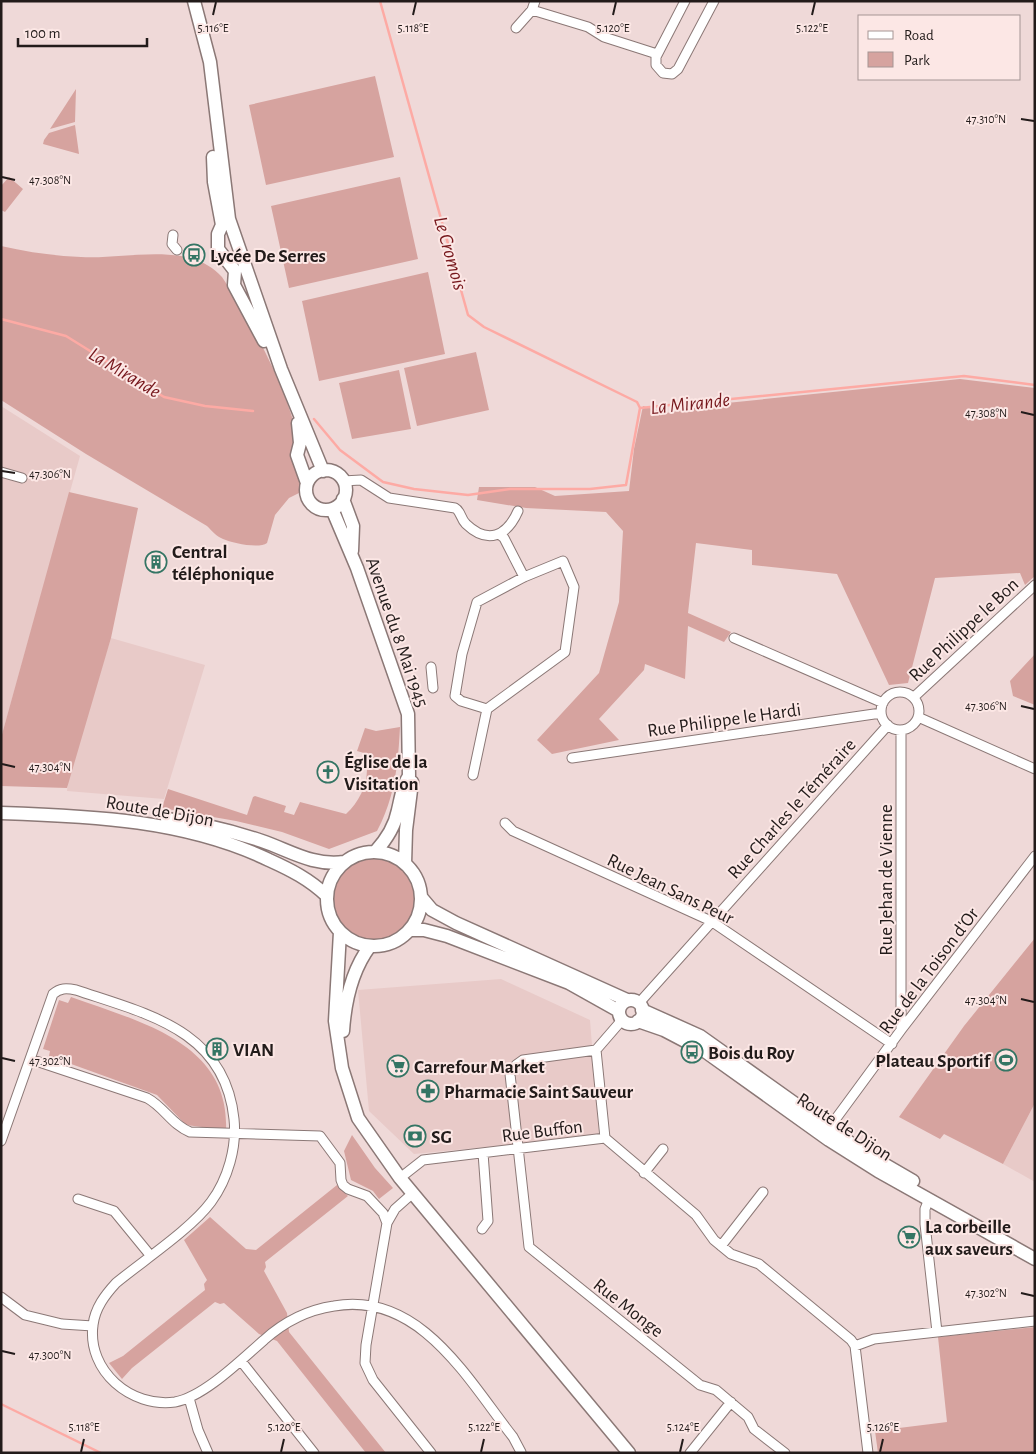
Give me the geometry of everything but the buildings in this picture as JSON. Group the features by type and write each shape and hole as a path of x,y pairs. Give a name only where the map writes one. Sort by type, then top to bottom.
{"main road":[{"path":"194,1 210,62 215,119 214,182 228,228 293,401 323,471"},
{"path":"228,228 217,242 219,253 235,271 234,285 281,369"},
{"path":"293,401 300,432 297,455 307,483 306,496 314,506 320,509 332,509 343,499 345,493 343,481 335,473 323,471 313,475 307,483"},
{"path":"343,499 353,526 351,545 354,560"},
{"name":"Avenue du 8 Mai 1945","path":"332,509 354,560 408,714 409,776 404,782 395,823 386,839 374,852"},
{"path":"405,864 406,830 412,778 409,776"},
{"name":"Route de Dijon","path":"1,813 82,816 162,826 219,839 300,874 327,896"},
{"path":"82,816 123,816 184,821 264,842 312,862 344,862"},
{"path":"374,852 391,855 405,864 415,876 421,897 419,911 409,930 394,941 370,946 354,941 340,932 330,915 327,896 332,878 344,862 358,854 374,852"},
{"name":"Route de Dijon","path":"421,897 432,910 456,922 636,1009 700,1036 863,1152 1035,1250"},
{"name":"Route de Dijon","path":"409,930 424,930 447,936 569,983 630,1024 636,1009"},
{"path":"340,932 335,1021 342,1068 354,1112 400,1178 629,1453"},
{"path":"342,1068 346,1006 352,979 370,946"},
{"path":"620,1016 621,1004 636,1009"},
{"name":"Route de Dijon","path":"636,1009 664,1030 706,1052 802,1121 878,1171 1035,1259"}],"street":[{"path":"685,1 657,54 656,62 661,72 670,74 677,70 714,1"},
{"path":"516,28 533,6 588,27 604,37 657,54"},
{"path":"174,235 172,244 177,250"},
{"path":"1,472 22,478"},
{"path":"343,481 361,480 389,498 455,508 460,510 464,522 482,534 499,534 511,525 518,511"},
{"path":"499,534 504,538 524,577"},
{"path":"474,776 487,709 565,652 574,587 563,561 524,577 477,602 462,654 455,696 461,701 487,709"},
{"name":"Rue Philippe le Bon","path":"914,697 1035,584"},
{"path":"734,638 883,703"},
{"path":"431,667 433,688"},
{"path":"896,692 909,693 914,697 919,706 918,717 912,726 901,730 888,725 881,713 883,703 891,694 896,692"},
{"name":"Rue Philippe le Hardi","path":"572,758 881,713"},
{"path":"918,717 1035,769"},
{"name":"Rue Charles le Téméraire","path":"636,1009 711,921 888,725"},
{"name":"Rue Jehan de Vienne","path":"901,730 901,1030"},
{"name":"Rue Jean Sans Peur","path":"505,823 513,831 711,921 892,1044"},
{"name":"Rue de la Toison d'Or","path":"829,1128 901,1030 1035,856"},
{"path":"1,1141 53,994 63,988 76,990 159,1019 193,1038 205,1050 222,1076 233,1111 234,1135 227,1170 212,1201 190,1224 150,1255 105,1295 93,1326 99,1361 108,1377 120,1388 139,1398 158,1402 174,1402 189,1398 241,1361 276,1328 298,1316 342,1304 373,1306 403,1316 435,1339 523,1452"},
{"path":"620,1016 596,1050 605,1138 644,1173 696,1215 714,1240 721,1246 731,1254 759,1264 830,1322 855,1346 868,1453"},
{"name":"Rue Monge","path":"596,1050 523,1060 516,1065 510,1074 527,1240 532,1251 700,1385 716,1390 748,1417 754,1429 785,1453"},
{"path":"30,1059 148,1098 158,1104 177,1124 190,1132 234,1135 320,1136 340,1163 343,1185 350,1190 367,1196 382,1213 386,1222"},
{"path":"802,1121 815,1127 829,1128"},
{"name":"Rue Buffon","path":"400,1178 423,1160 519,1150 605,1138"},
{"path":"644,1173 663,1149"},
{"name":"Rue Buffon","path":"482,1230 488,1222 483,1153"},
{"path":"721,1246 763,1192"},
{"path":"413,1193 395,1209 386,1222 365,1354 368,1372 431,1453"},
{"path":"78,1199 114,1211 150,1255"},
{"path":"929,1199 925,1209 925,1224 937,1332"},
{"path":"1,1297 25,1315 62,1324 93,1326"},
{"path":"855,1346 874,1339 1035,1321"},
{"path":"241,1361 314,1453"},
{"path":"189,1398 202,1442 208,1453"},
{"path":"690,1453 731,1402"}],"shaded area":[{"path":"1,406 80,456 1,738"},
{"path":"111,638 205,665 164,799 67,791 69,774"},
{"path":"501,979 590,1020 599,1136 414,1154 369,1111 358,990"},
{"path":"1035,1103 1035,1182 1003,1164"}],"green space":[{"path":"375,76 394,157 266,185 249,105"},
{"path":"76,89 75,122 50,129"},
{"path":"75,125 79,154 43,144 49,133"},
{"path":"9,177 23,189 5,212 1,210 1,186"},
{"path":"400,177 418,259 289,288 271,206"},
{"path":"1,246 71,256 174,255 192,259 208,266 222,277 250,323 264,351 290,411 299,441 303,468 301,492 289,498 275,515 267,543 263,545 245,545 221,538 207,526 86,454 1,400"},
{"path":"428,272 445,354 319,381 302,301"},
{"path":"476,352 489,410 417,426 404,368"},
{"path":"399,370 411,429 352,439 339,383"},
{"path":"960,379 1035,388 1035,576 1025,585 1020,573 935,578 908,683 889,685 837,574 752,565 752,550 696,543 688,613 731,632 724,642 688,626 685,679 645,664 644,670 599,719 619,740 552,754 537,740 599,673 619,602 623,531 606,512 526,508 477,500 479,487 535,487 555,496 629,491 634,449 643,406 666,413 717,404"},
{"path":"69,492 138,508 111,638 67,788 1,786 1,738"},
{"path":"1035,654 1035,705 1013,696 1010,681"},
{"path":"400,727 392,793 377,831 329,849 282,832 236,821 162,808 168,789 247,815 255,796 286,806 284,812 294,815 300,802 346,814 357,801 366,778 367,770 364,753 357,751 365,728 376,731"},
{"path":"366,858 382,858 397,865 408,876 415,891 412,915 403,928 382,940 366,940 351,933 340,922 333,907 333,891 340,876 351,865"},
{"path":"1035,938 1035,1103 1003,1164 944,1134 940,1139 899,1117 964,1026"},
{"path":"71,997 150,1026 174,1039 196,1055 213,1075 223,1100 226,1130 186,1125 157,1095 49,1056 50,1051 43,1049 59,1000 68,1003"},
{"path":"352,1135 375,1168 393,1188 379,1199 373,1191 351,1180 344,1151"},
{"path":"337,1185 348,1196 265,1262 266,1267 264,1271 287,1313 289,1332 386,1453 366,1453 277,1341 259,1334 224,1303 215,1302 132,1368 122,1379 109,1363 123,1356 205,1290 204,1284 207,1280 184,1240 210,1217 246,1249 256,1250"},
{"path":"1035,1327 1035,1453 878,1453 875,1431 947,1422 938,1337"}],"waterway":[{"name":"Le Cromois","path":"380,1 468,315 484,327 637,402 640,408"},
{"name":"La Mirande","path":"1,319 66,336 164,397 205,406 253,411"},
{"name":"La Mirande","path":"314,419 340,450 383,482 414,489 468,495 510,489 590,489 626,485 640,408 964,376 1035,385"},
{"path":"1,1404 101,1453"}],"place":[{"name":"Lycée De Serres","path":"194,255"},
{"name":"Central téléphonique","path":"156,562"},
{"name":"Église de la Visitation","path":"328,772"},
{"name":"VIAN","path":"217,1049"},
{"name":"Bois du Roy","path":"692,1052"},
{"name":"Plateau Sportif","path":"1006,1060"},
{"name":"Carrefour Market","path":"398,1066"},
{"name":"Pharmacie Saint Sauveur","path":"428,1091"},
{"name":"SG","path":"415,1136"},
{"name":"La corbeille aux saveurs","path":"909,1237"}]}
